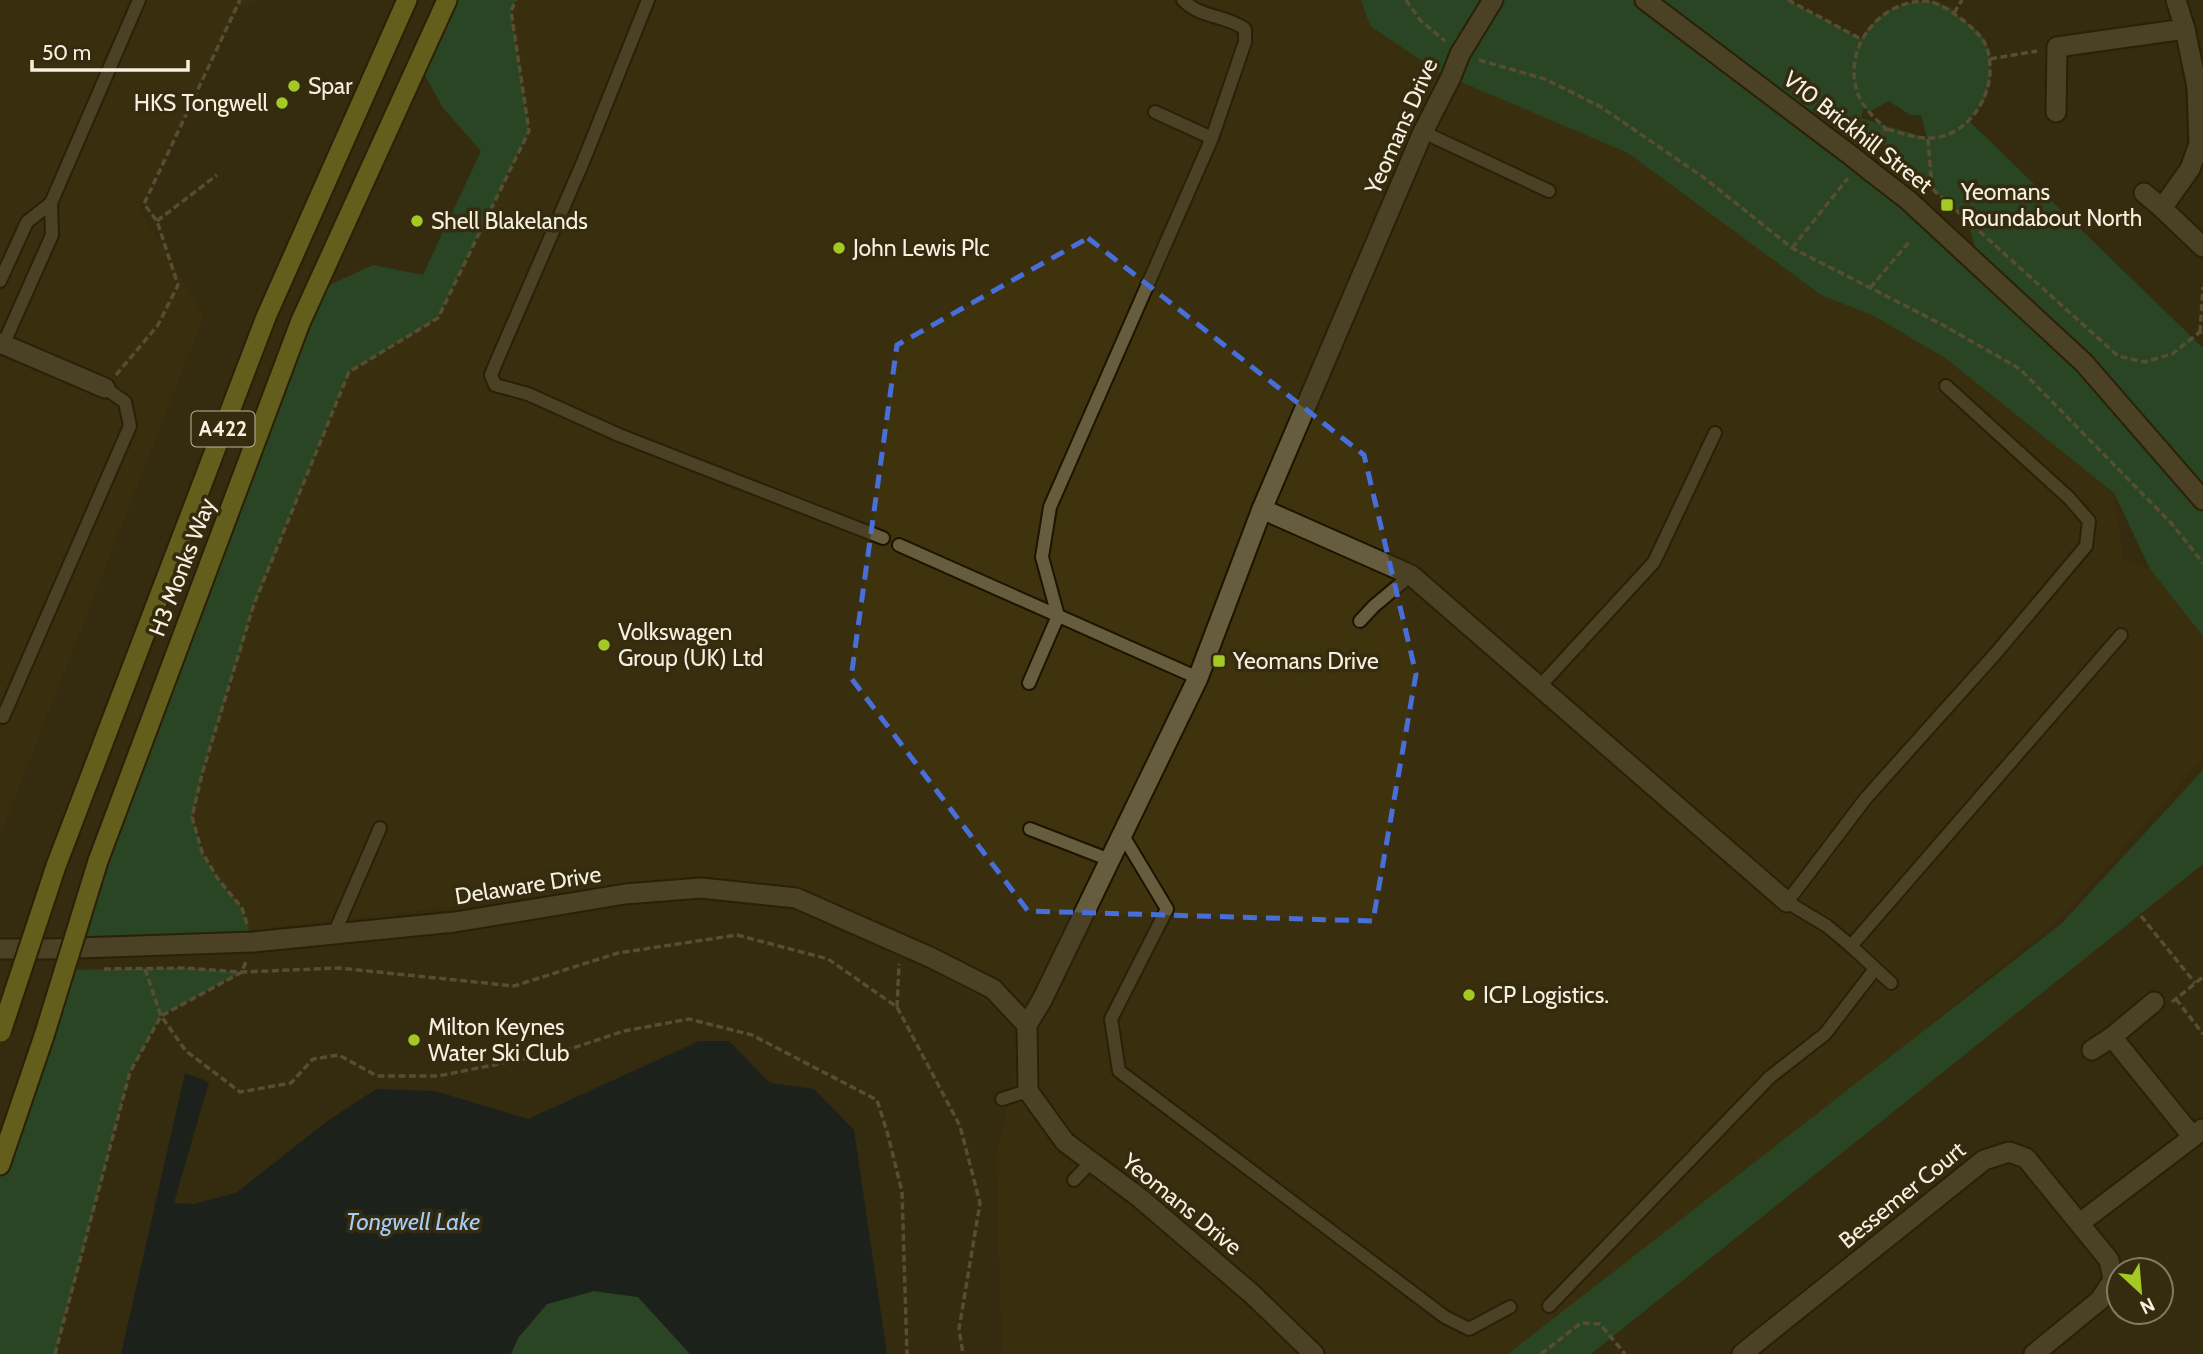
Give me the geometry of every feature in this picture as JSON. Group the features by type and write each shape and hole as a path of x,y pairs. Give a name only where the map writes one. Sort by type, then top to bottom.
{"main road":[{"name":"H3 Monks Way","path":"0,1034 56,866 266,317 407,0"},
{"name":"H3 Monks Way","path":"0,1165 44,1036 98,861 300,323 447,0"}],"street":[{"name":"Yeomans Drive","path":"1027,1025 1042,1000 1198,678 1262,509 1423,132 1460,54 1493,0"},
{"name":"V10 Brickhill Street","path":"1645,0 1908,200 2084,363 2203,500"},
{"path":"2162,208 2190,169 2199,144 2200,87 2176,0"},
{"path":"2056,112 2057,47 2185,29"},
{"path":"2144,193 2203,247"},
{"path":"2,344 104,388"},
{"path":"1262,509 1411,575 1787,902"},
{"name":"Delaware Drive","path":"0,949 253,942 456,922 625,894 701,888 796,898 993,989 1027,1025"},
{"path":"2092,1050 2154,1002"},
{"path":"1027,1025 1028,1091"},
{"path":"2080,1223 2198,1133 2112,1037"},
{"name":"Yeomans Drive","path":"1028,1091 1065,1142 1140,1198 1252,1294 1314,1354"},
{"name":"Bessemer Court","path":"1742,1354 1984,1160 2009,1152 2026,1158 2080,1223 2109,1260 2113,1280 2100,1300 2034,1354"}],"lane":[{"path":"2,344 52,235 51,202 139,0"},
{"path":"648,0 583,162 491,375 495,384 528,394 619,435 883,538"},
{"path":"1029,683 1058,616 1042,557 1050,507 1212,138 1245,42 1245,29 1237,22 1204,14 1183,0"},
{"path":"1155,112 1212,138"},
{"path":"1423,132 1549,191"},
{"path":"2,273 27,222 51,202"},
{"path":"1891,983 1827,926 1787,902 1866,798 1996,653 2086,547 2089,521 2069,498 1946,386"},
{"path":"4,717 130,426 125,402 104,388"},
{"path":"1540,686 1654,562 1715,433"},
{"path":"899,545 1198,678"},
{"path":"1360,621 1411,575"},
{"path":"1851,946 2121,635"},
{"path":"334,934 380,828"},
{"path":"1030,829 1110,860"},
{"path":"1122,834 1167,909 1111,1019 1119,1071 1445,1317 1469,1329 1510,1307"},
{"path":"1549,1306 1770,1077 1825,1034 1875,969"},
{"path":"1002,1099 1028,1091"},
{"path":"1074,1181 1091,1162"}],"path":[{"path":"104,388 158,325 178,285 157,221 144,204 240,0"},
{"path":"55,1354 130,1072 161,1016 242,972 253,942 242,908 218,879 202,852 192,817 202,774 254,604 349,372 438,318 529,131 511,11 516,0"},
{"path":"1406,0 1420,20 1460,54 1545,79 1601,107 1703,177 1792,248 1943,325 2020,369 2172,524 2203,563"},
{"path":"1788,0 1861,39"},
{"path":"1954,13 1962,0"},
{"path":"1928,1 1954,13 1983,37 1990,59 1990,81 1983,103 1969,121 1950,133 1928,139 1886,129 1864,105 1857,92 1853,70 1857,48 1868,27 1884,12 1905,3 1928,1"},
{"path":"1990,59 2057,47"},
{"path":"1792,248 1858,160 1886,129"},
{"path":"1928,139 1932,189"},
{"path":"1878,140 2118,356 2144,362 2172,354 2202,332 2203,287"},
{"path":"157,221 217,175"},
{"path":"1870,288 1909,242"},
{"path":"2141,916 2195,983"},
{"path":"93,969 184,968 242,972 339,968 514,986 618,953 737,935 828,959 897,1007 960,1125 979,1203 959,1329 963,1354"},
{"path":"897,1007 900,944"},
{"path":"145,969 161,1016 186,1051 240,1092 291,1083 313,1059 339,1055 377,1076 438,1076 564,1051 624,1031 689,1019 752,1035 877,1100 902,1192 907,1354"},
{"path":"2154,1002 2164,1009 2203,977"},
{"path":"2176,999 2203,1034"},
{"path":"1541,1354 1581,1323 1600,1324 1625,1354"}],"highlighted area":[{"path":"1088,238 1364,455 1416,674 1373,921 1028,911 851,678 897,345"}],"shaded area":[{"path":"0,0 259,0 237,8 139,208 204,316 0,836"},
{"path":"516,0 1361,0 1370,26 1440,73 1628,153 1821,295 1874,316 1945,358 2114,493 2123,560 2150,569 2203,636 2203,758 2063,916 1607,1290 1512,1354 1002,1354 996,1155 1027,1025 799,896 542,896 249,930 242,908 218,879 202,852 192,817 202,774 254,604 349,372 438,318 529,132 511,11"}],"green space":[{"path":"447,0 516,0 511,11 529,131 438,318 349,372 254,604 202,774 192,817 202,852 218,879 242,908 253,942 70,949 314,292 373,265 423,275 481,151 443,108 418,63"},
{"path":"1361,0 1788,0 1861,39 1873,23 1898,6 1928,1 1950,7 1980,33 1989,52 1990,79 1986,96 1969,121 2203,348 2203,636 2150,569 2114,493 1945,358 1874,316 1821,295 1628,153 1440,73 1370,26","holes":["1889,101 1910,115 1921,115 1927,138 1861,118 1864,106 1868,112","1879,141 1968,221 1980,266 1861,163"]},
{"path":"2203,770 2203,864 1591,1354 1508,1354 2061,924"},
{"path":"184,968 242,972 161,1016 130,1072 55,1354 0,1354 0,1165 67,970"},
{"path":"594,1291 638,1297 690,1354 511,1354 518,1338 547,1304"}],"water":[{"name":"Tongwell Lake","path":"699,1041 729,1041 770,1083 814,1089 854,1130 887,1354 690,1354 638,1297 594,1291 547,1304 518,1338 511,1354 121,1354 185,1073 209,1082 174,1203 193,1204 236,1193 326,1122 376,1089 435,1091 528,1119"}],"place":[{"name":"Spar","path":"294,86"},
{"name":"HKS Tongwell","path":"282,103"},
{"name":"Yeomans Roundabout North","path":"1947,205"},
{"name":"Shell Blakelands","path":"417,221"},
{"name":"John Lewis Plc","path":"839,248"},
{"name":"Volkswagen Group (UK) Ltd","path":"604,645"},
{"name":"Yeomans Drive","path":"1219,661"},
{"name":"ICP Logistics.","path":"1469,995"},
{"name":"Milton Keynes Water Ski Club","path":"414,1040"}]}
